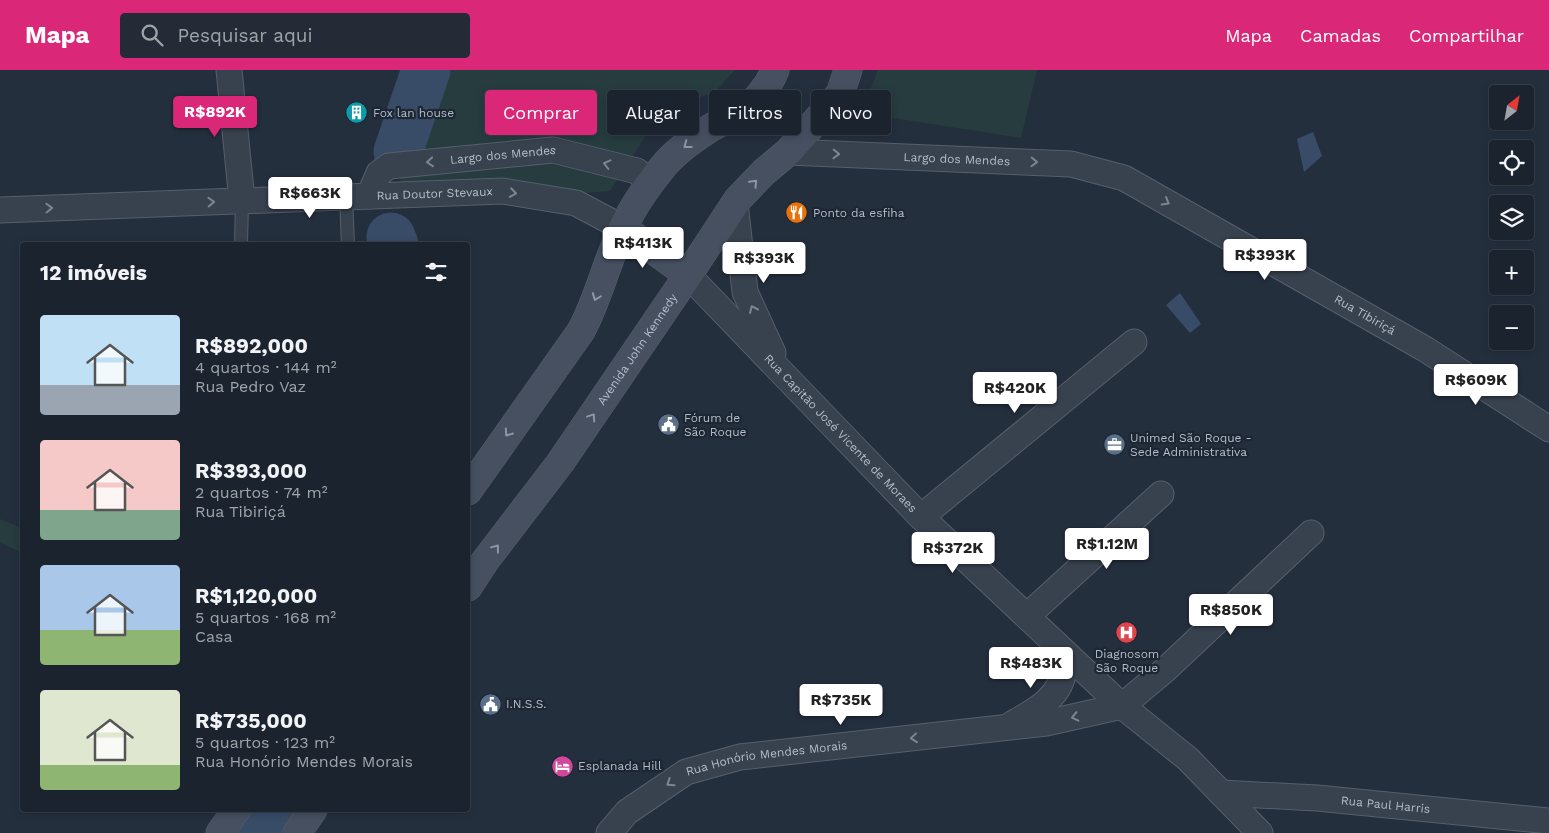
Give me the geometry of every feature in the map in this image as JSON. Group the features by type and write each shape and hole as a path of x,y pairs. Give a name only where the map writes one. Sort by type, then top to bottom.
{"main road":[{"path":"470,488 581,330 590,314 623,228 650,184 668,161 685,145 713,126 737,115 770,83 776,70"},
{"name":"Avenida John Kennedy","path":"470,584 560,463 735,204 764,172 788,152 840,94 848,70"},
{"path":"623,228 688,275"},
{"path":"220,833 235,812"},
{"path":"297,833 312,812"}],"street":[{"path":"229,70 242,201"},
{"name":"Largo dos Mendes","path":"358,197 378,173 389,166 553,150 636,171 650,184"},
{"name":"Largo dos Mendes","path":"788,152 1070,164 1124,178"},
{"name":"Rua Tibiriçá","path":"1124,178 1425,350 1549,429"},
{"name":"Rua Doutor Stevaux","path":"0,210 503,191 576,203 623,228"},
{"path":"735,204 745,292 780,369"},
{"name":"Rua Capitão José Vicente de Moraes","path":"688,275 921,517 1122,706 1188,759 1260,833"},
{"path":"921,517 1134,342"},
{"path":"1027,616 1161,494"},
{"path":"1122,706 1165,670 1311,533"},
{"path":"1004,728 1034,712 1049,700 1060,685 1065,666 1058,645"},
{"name":"Rua Honório Mendes Morais","path":"610,833 627,812 686,772 740,757 1046,723 1122,706"},
{"name":"Rua Paul Harris","path":"1221,793 1317,798 1549,821"}],"lane":[{"path":"349,242 358,197"},
{"path":"241,242 242,201"}],"green space":[{"path":"434,70 735,70 717,90 709,90 709,94 699,98 699,90 607,90 607,135 646,135 610,191 571,194 400,191 401,161"},
{"path":"878,70 1037,70 1021,138 891,118 891,90 870,90"},
{"path":"0,519 20,527 20,552 0,542"}],"water":[{"path":"1313,132 1322,156 1304,172 1297,139"},
{"path":"1180,293 1201,324 1190,333 1166,305"}],"waterway":[{"path":"398,152 426,70"},
{"path":"391,237 393,242"},
{"path":"252,833 268,812"}],"place":[{"name":"Fox lan house","path":"357,113"},
{"name":"Ponto da esfiha","path":"797,213"},
{"name":"Fórum de São Roque","path":"668,425"},
{"name":"Unimed São Roque - Sede Administrativa","path":"1114,445"},
{"name":"Diagnosom São Roque","path":"1127,633"},
{"name":"I.N.S.S.","path":"490,704"},
{"name":"Esplanada Hill","path":"562,766"}]}
